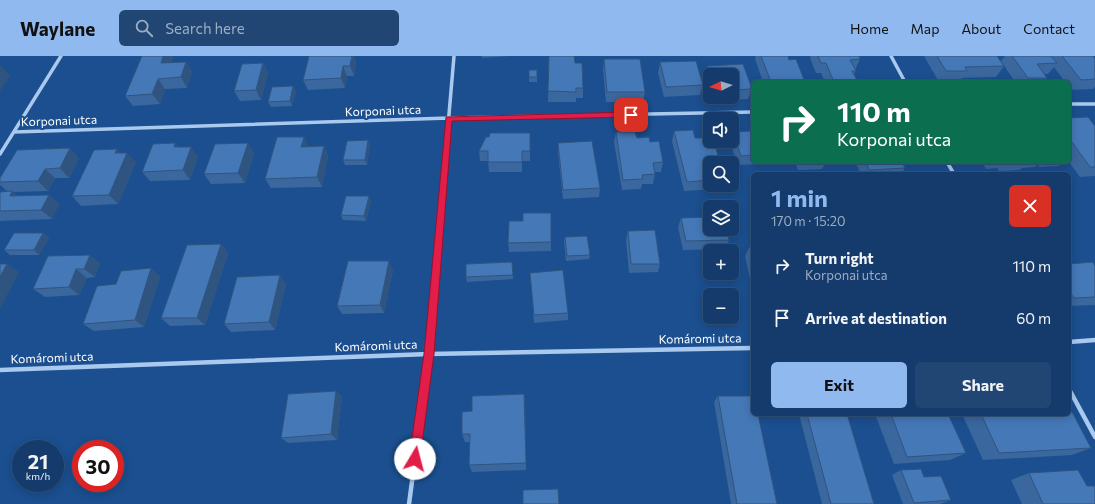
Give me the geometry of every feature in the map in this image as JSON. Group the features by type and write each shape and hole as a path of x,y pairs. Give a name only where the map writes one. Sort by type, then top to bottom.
{"street":[{"path":"0,154 61,56"},
{"path":"409,504 429,354 454,56"},
{"path":"891,56 904,80"},
{"path":"1071,104 1095,104"},
{"name":"Korponai utca","path":"14,132 449,118 751,112"},
{"path":"1071,342 1095,340"},
{"name":"Komáromi utca","path":"0,370 429,354 751,348"},
{"path":"1071,393 1095,437"}],"building":[{"path":"142,56 163,56 161,63 186,62 181,77 158,79 152,94 125,96"},
{"path":"309,56 352,56 350,66 343,66 341,78 303,80"},
{"path":"549,56 574,56 575,63 582,63 583,88 576,88 576,92 548,91"},
{"path":"761,56 788,56 789,60 796,59 804,80 770,80"},
{"path":"818,56 859,56 860,59 850,60 856,71 852,71 857,80 833,80 826,63 821,63"},
{"path":"937,56 997,56 1004,66 965,67 967,71 946,71"},
{"path":"1012,56 1051,56 1057,63 1037,64 1047,78 1028,78"},
{"path":"1062,56 1093,56 1095,59 1095,79 1081,80"},
{"path":"604,59 640,59 645,92 607,92"},
{"path":"696,61 703,85 666,87 660,62"},
{"path":"263,63 256,90 234,91 242,64"},
{"path":"743,64 751,89 739,90 739,68 708,68 707,66"},
{"path":"529,70 537,70 537,77 529,77"},
{"path":"293,86 290,101 268,102 272,87"},
{"path":"1088,117 1095,126 1095,167 1090,167 1071,141 1071,118"},
{"path":"693,130 695,138 702,138 703,148 716,148 718,156 703,156 703,181 687,182 674,131"},
{"path":"751,131 751,155 741,156 738,148 739,132"},
{"path":"616,132 635,132 637,138 649,137 650,142 659,141 663,162 653,163 655,174 642,175 643,179 623,180"},
{"path":"490,133 530,133 530,151 522,151 522,162 488,162 488,151 479,151 486,137 489,137"},
{"path":"277,137 304,137 301,147 324,146 317,177 265,179"},
{"path":"368,140 365,160 343,160 347,141"},
{"path":"592,141 600,188 563,190 558,143"},
{"path":"175,143 174,147 191,147 183,170 142,172 153,144"},
{"path":"248,143 238,173 204,174 215,144"},
{"path":"70,148 60,168 45,169 38,181 0,182 0,178 17,150"},
{"path":"117,149 115,153 127,153 109,195 72,196 94,150"},
{"path":"867,164 903,164 905,168 869,170"},
{"path":"12,191 10,196 49,195 41,210 0,211 0,192"},
{"path":"346,196 369,196 364,216 341,215"},
{"path":"523,213 551,213 551,242 508,243 509,221 523,221"},
{"path":"703,217 703,236 728,236 729,240 686,241 681,218"},
{"path":"655,230 660,264 631,264 628,231"},
{"path":"14,233 43,233 34,250 4,250"},
{"path":"587,236 590,255 567,256 565,237"},
{"path":"221,244 197,318 161,318 187,245"},
{"path":"90,255 84,269 76,269 69,287 33,289 48,256"},
{"path":"348,261 389,261 380,305 337,306"},
{"path":"512,262 513,275 466,277 466,264"},
{"path":"1093,262 1095,266 1095,297 1074,298 1071,294 1071,264"},
{"path":"0,264 7,264 0,277"},
{"path":"151,268 135,320 83,324 97,286 116,284 121,271"},
{"path":"563,270 568,313 534,315 530,273"},
{"path":"280,275 269,322 224,324 237,277"},
{"path":"336,391 331,434 281,438 288,394"},
{"path":"524,394 526,463 469,465 470,434 462,434 462,412 472,411 472,396"},
{"path":"718,396 751,396 751,416 758,416 777,504 737,504"},
{"path":"1071,410 1091,448 999,453 982,416 1071,416"},
{"path":"808,416 848,416 874,504 831,504"},
{"path":"892,416 949,416 966,453 907,457"},
{"path":"921,469 924,477 941,476 951,500 914,503 901,470"},
{"path":"1078,470 1087,486 1095,486 1095,504 1043,504 1029,473"},
{"path":"558,489 559,504 523,504 523,490"}],"route":[{"path":"415,459 429,354 449,118 631,115"}]}
